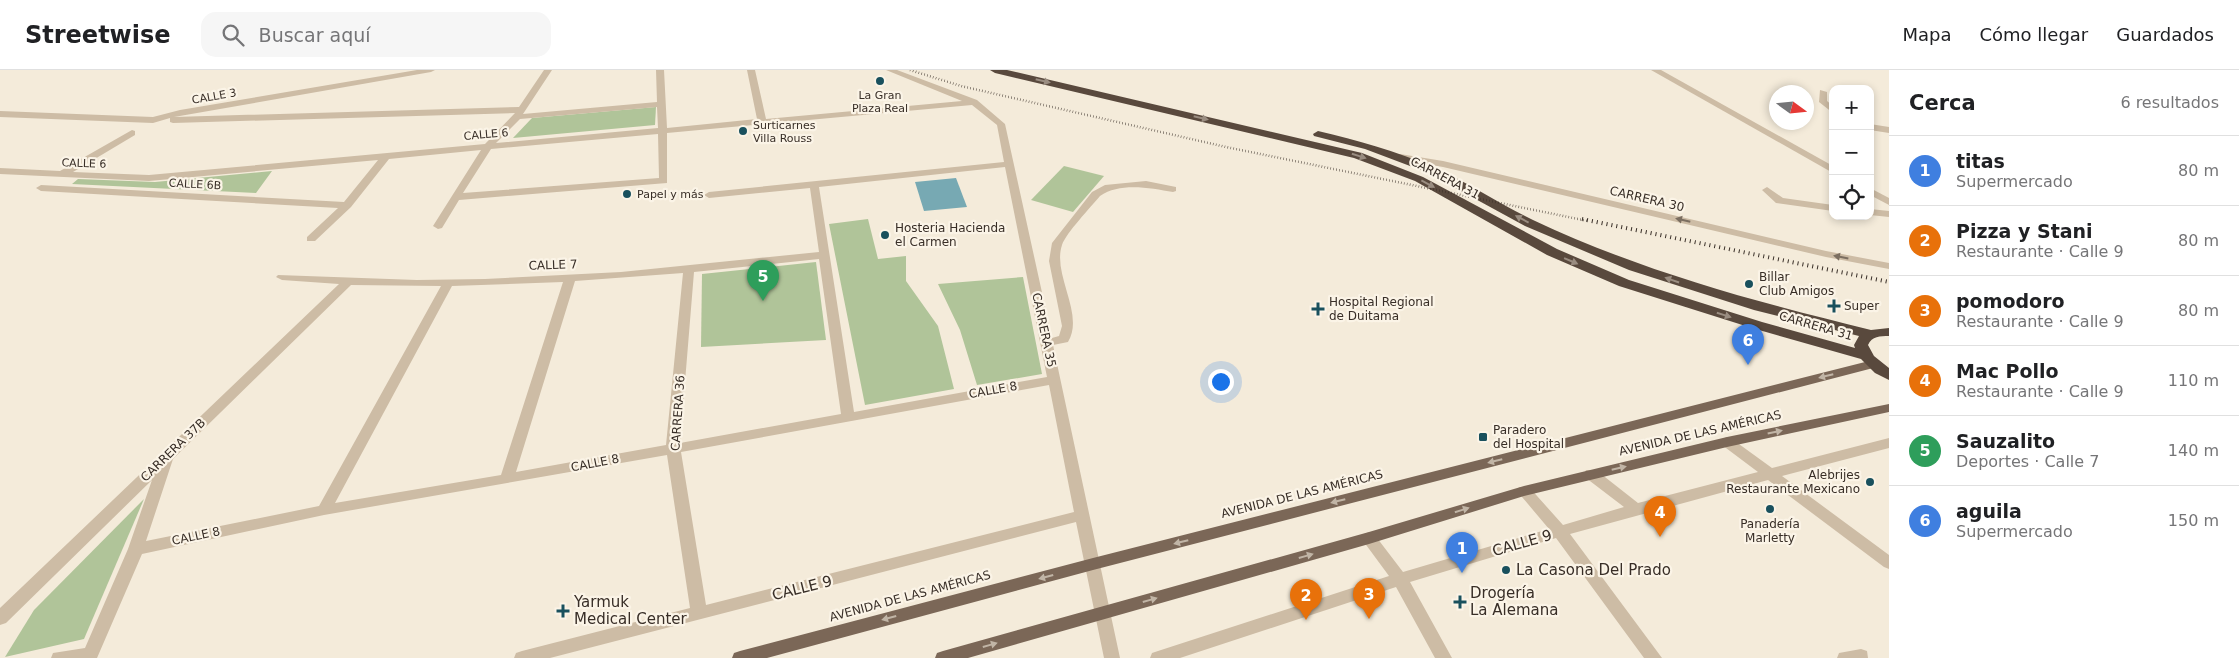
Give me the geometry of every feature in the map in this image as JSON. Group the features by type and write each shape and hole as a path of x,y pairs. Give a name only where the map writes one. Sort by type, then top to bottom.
{"highway":[{"name":"CARRERA 31","path":"995,70 1358,155 1419,180 1552,252 1624,283 1870,360 1889,375"},
{"path":"1041,70 1220,111"},
{"name":"CARRERA 31","path":"1305,131 1361,144 1400,157 1462,185 1529,223 1634,267 1759,307 1871,334 1889,332"},
{"path":"1870,360 1861,345 1862,340 1871,334"}],"main road":[{"name":"AVENIDA DE LAS AMÉRICAS","path":"740,658 1870,360"},
{"name":"AVENIDA DE LAS AMÉRICAS","path":"943,658 1369,538 1524,491 1727,442 1889,408"}],"street":[{"name":"CALLE 3","path":"0,114 153,120 180,113 431,70"},
{"path":"438,226 488,146 519,113 548,70"},
{"path":"456,196 664,181 660,70"},
{"path":"751,70 762,121"},
{"name":"CARRERA 35","path":"890,70 974,102 1001,124 1112,658"},
{"path":"1655,70 1829,168"},
{"path":"1823,92 1823,102 1829,107"},
{"name":"CALLE 6","path":"0,171 149,178 974,102"},
{"path":"153,120 519,113 661,104"},
{"path":"1874,128 1889,130"},
{"path":"61,175 132,134"},
{"path":"311,239 347,205 387,156"},
{"name":"CARRERA 30","path":"1400,157 1443,164 1826,254 1889,266"},
{"path":"709,195 1010,164"},
{"name":"CALLE 6B","path":"61,175 42,188 347,205"},
{"path":"814,184 848,416"},
{"path":"1046,343 1064,339 1068,326 1054,261 1056,243 1096,194 1105,188 1139,185 1173,188"},
{"path":"1767,190 1780,201 1829,207"},
{"path":"1874,193 1889,202"},
{"path":"1874,212 1889,214"},
{"name":"CALLE 7","path":"282,277 347,283 570,278 689,270 824,255"},
{"name":"CARRERA 36","path":"689,270 673,448 699,614"},
{"path":"508,479 570,278"},
{"path":"324,510 449,282"},
{"name":"CARRERA 37B","path":"0,618 347,283"},
{"name":"CALLE 8","path":"136,549 324,510 508,479 1054,380"},
{"path":"1727,442 1889,563"},
{"name":"CALLE 9","path":"1158,658 1400,579 1636,509 1889,443"},
{"path":"59,658 90,656 136,549 168,454"},
{"path":"1591,474 1636,509"},
{"path":"1524,491 1560,532 1654,658"},
{"name":"CALLE 9","path":"522,658 1083,515"},
{"path":"1369,538 1400,579 1444,658"}],"green space":[{"path":"656,107 655,125 513,138 532,118"},
{"path":"1064,166 1104,176 1073,212 1031,200"},
{"path":"272,171 256,193 72,184 78,179 155,182"},
{"path":"868,219 878,259 906,256 906,281 938,326 954,389 865,405 829,224"},
{"path":"816,262 826,340 701,347 702,274"},
{"path":"1023,277 1042,374 977,385 960,330 938,284"},
{"path":"144,499 84,639 5,657 34,610"}],"water":[{"path":"956,178 967,207 924,211 915,182"}],"railway":[{"path":"910,70 961,86 1226,147 1588,221"},
{"path":"1582,219 1889,282"}],"place":[{"name":"La Gran Plaza Real","path":"880,81"},
{"name":"Surticarnes Villa Rouss","path":"743,131"},
{"name":"Papel y más","path":"627,194"},
{"name":"Hosteria Hacienda el Carmen","path":"885,235"},
{"name":"Billar Club Amigos","path":"1749,284"},
{"name":"Sauzalito","path":"763,301"},
{"name":"Super","path":"1834,306"},
{"name":"Hospital Regional de Duitama","path":"1318,309"},
{"name":"aguila","path":"1748,365"},
{"name":"Paradero del Hospital","path":"1483,437"},
{"name":"Alebrijes Restaurante Mexicano","path":"1870,482"},
{"name":"Panadería Marletty","path":"1770,509"},
{"name":"Mac Pollo","path":"1660,537"},
{"name":"La Casona Del Prado","path":"1506,570"},
{"name":"titas","path":"1462,573"},
{"name":"Drogería La Alemana","path":"1460,602"},
{"name":"Yarmuk Medical Center","path":"563,611"},
{"name":"pomodoro","path":"1369,619"},
{"name":"Pizza y Stani","path":"1306,620"}]}
